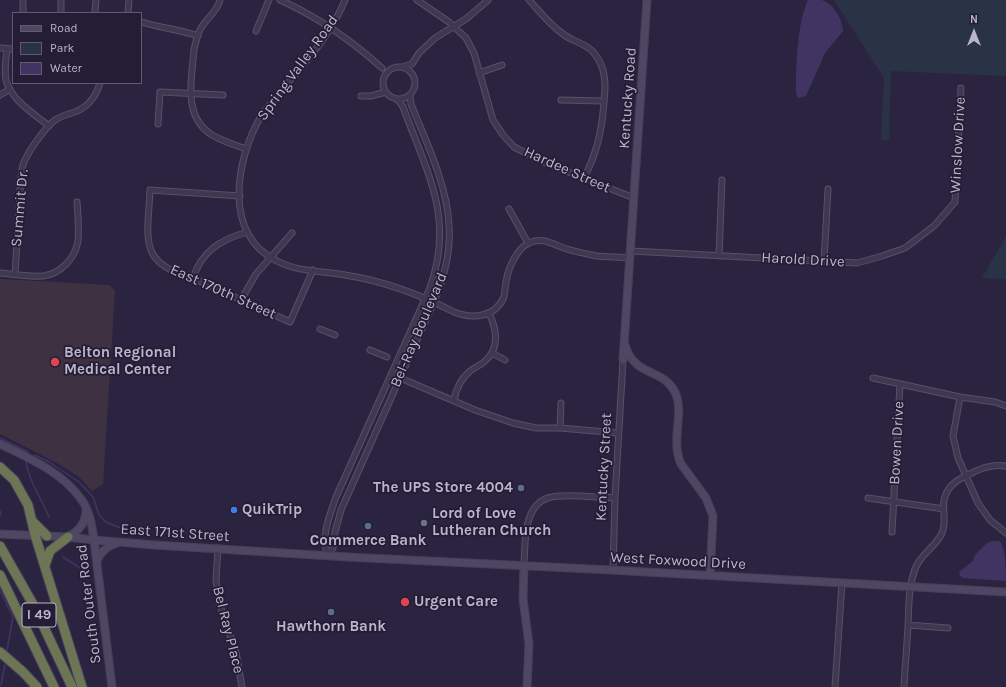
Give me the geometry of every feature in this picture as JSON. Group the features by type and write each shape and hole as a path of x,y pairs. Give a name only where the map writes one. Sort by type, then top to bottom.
{"highway":[{"path":"0,467 14,480 28,505 35,535 82,687"},
{"path":"31,520 47,536"},
{"path":"45,564 50,551 68,537"},
{"name":"I 49","path":"0,546 34,606 72,687"},
{"name":"I 49","path":"0,575 54,687"},
{"path":"0,652 23,672 37,687"}],"main road":[{"name":"Kentucky Road","path":"634,198 647,0"},
{"path":"623,363 634,198"},
{"path":"624,343 630,356 639,366 666,380 675,393 678,404 676,445 678,458 706,498 712,516 710,575"},
{"name":"South Outer Road","path":"0,444 41,465 58,476 75,491 86,508 90,518 94,540 112,687"},
{"path":"68,537 75,533 83,525 86,517 86,508"},
{"name":"East 171st Street","path":"4,534 68,537 119,542 348,557"},
{"path":"97,561 101,552 108,546 119,542"},
{"name":"West Foxwood Drive","path":"348,557 710,575 1006,592"},
{"path":"524,566 523,599 529,644 527,687"}],"street":[{"path":"23,0 23,12"},
{"path":"61,0 61,12"},
{"path":"95,12 96,0"},
{"path":"128,12 129,0"},
{"path":"220,0 218,7 201,28 194,49 191,103 194,114 204,128 221,139 246,149"},
{"path":"256,31 269,0"},
{"path":"280,0 331,27 363,51 382,68 391,69"},
{"name":"Spring Valley Road","path":"345,0 331,27 262,116 246,149 240,174 240,196 242,215 247,232 258,248 270,258 290,267 374,280 408,291 461,314 474,316 489,313"},
{"name":"Hardee Street","path":"417,0 454,26 461,32 471,46 493,120 508,142 514,147 546,163 610,190 634,198"},
{"path":"383,78 391,69 412,64 426,46 435,38 474,12 488,0"},
{"path":"529,0 558,30 572,40 585,45 598,57 604,71 603,121 599,140 584,178"},
{"path":"142,22 198,36"},
{"path":"0,48 12,49"},
{"path":"7,49 6,81 10,89 25,107 49,126"},
{"name":"Bel-Ray Boulevard","path":"328,555 333,548 335,532 341,510 434,302 444,274 448,257 449,226 446,203 440,179 411,104 410,96 415,88 412,64"},
{"path":"479,73 502,65"},
{"path":"402,67 408,70 413,76"},
{"path":"361,96 371,96 386,92 383,84 382,68"},
{"name":"Summit Dr.","path":"15,274 21,177 24,162 49,126 56,119 64,115 77,112 88,104 96,93 100,84"},
{"name":"Winslow Drive","path":"955,202 962,88"},
{"path":"0,95 10,89"},
{"path":"158,124 160,92 223,95"},
{"name":"Bel-Ray Boulevard","path":"328,555 325,548 326,537 333,507 425,298 434,275 439,254 440,230 438,205 430,179 403,107 399,101 386,92"},
{"path":"396,99 403,99 410,96"},
{"path":"561,100 604,101"},
{"path":"719,256 722,180"},
{"path":"824,261 828,189"},
{"name":"East 170th Street","path":"240,196 150,190 148,235 152,254 155,259 170,270 193,278 290,322 313,270"},
{"path":"0,273 42,276 64,267 74,254 78,243 77,202"},
{"name":"Harold Drive","path":"631,254 719,256 857,263 905,248 934,226 955,202"},
{"path":"438,205 446,203"},
{"path":"509,209 528,243"},
{"path":"193,278 199,263 209,250 235,236 247,232"},
{"path":"241,300 256,274 292,233"},
{"path":"454,400 456,390 463,379 473,368 484,362 492,353 496,342 496,334 489,313 501,302 510,267 518,253 528,243 544,240 574,251 596,256 631,254"},
{"path":"320,329 336,335"},
{"path":"370,350 387,358"},
{"path":"492,353 506,360"},
{"path":"623,363 626,362 630,356"},
{"name":"Kentucky Street","path":"613,570 618,433 623,363"},
{"path":"391,374 513,423 536,428 560,428 618,433"},
{"path":"873,378 960,397 995,402 1006,406"},
{"name":"Bowen Drive","path":"892,532 900,384"},
{"path":"960,397 953,436 958,458 974,495 984,512 1006,533"},
{"path":"560,428 561,403"},
{"path":"358,448 367,451"},
{"path":"904,687 910,587 918,562 942,534 945,521 944,500 948,490 956,481 986,466 1006,466"},
{"path":"524,566 527,525 531,513 539,503 550,497 562,495 615,498"},
{"path":"868,498 944,509"},
{"path":"333,507 341,510"},
{"name":"Bel Ray Place","path":"218,548 216,580 219,603 236,652 242,687"},
{"path":"835,687 842,583"},
{"path":"908,626 948,628"}],"shaded area":[{"name":"Belton Regional Medical Center","path":"0,279 109,285 115,290 103,484 92,491 79,477 59,464 0,434"}],"green space":[{"path":"834,0 1006,0 1006,76 891,71 889,140 881,140 884,78"},
{"path":"1006,236 1006,279 982,278"}],"water":[{"path":"808,0 821,0 830,4 839,17 843,31 825,53 806,96 798,98 796,93 796,71 799,33 804,10"},
{"path":"999,541 1003,548 1006,581 963,578 960,576 959,572 973,561 975,555 987,543"}],"waterway":[{"path":"0,438 28,452"},
{"path":"35,455 49,462 79,482 93,497 99,515 106,522 123,529 143,533"},
{"path":"26,462 33,484 49,517"},
{"path":"0,511 1,515"},
{"path":"63,557 88,573"},
{"path":"0,591 13,617 7,650"},
{"path":"1,685 5,664"}],"place":[{"name":"Belton Regional Medical Center","path":"55,362"},
{"name":"The UPS Store 4004","path":"521,488"},
{"name":"QuikTrip","path":"234,510"},
{"name":"Lord of Love Lutheran Church","path":"424,523"},
{"name":"Commerce Bank","path":"368,526"},
{"name":"Urgent Care","path":"405,602"},
{"name":"Hawthorn Bank","path":"331,612"}]}
